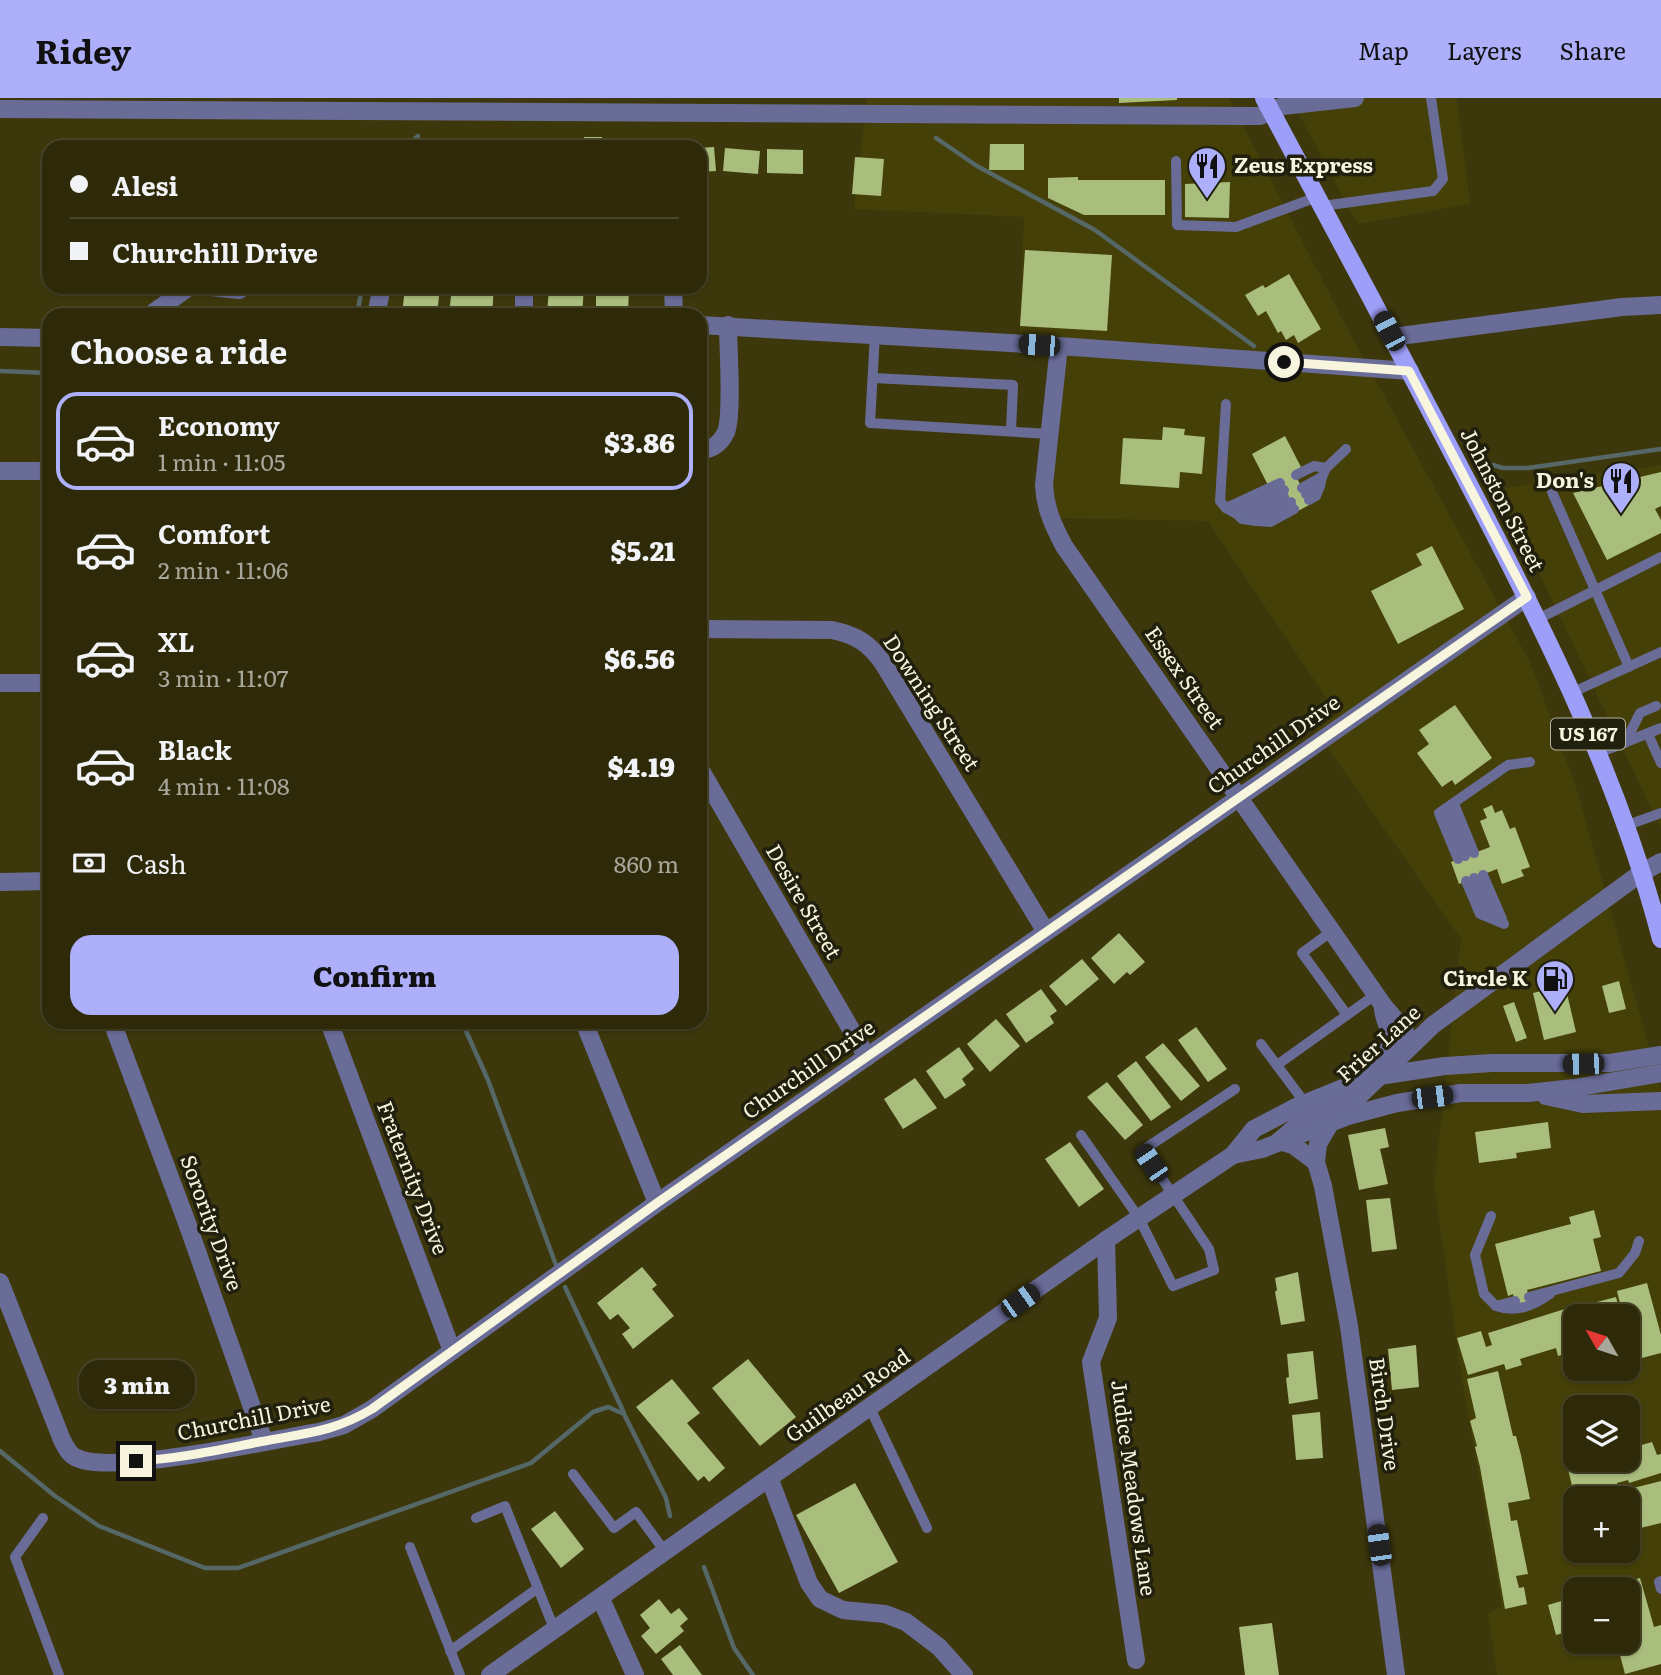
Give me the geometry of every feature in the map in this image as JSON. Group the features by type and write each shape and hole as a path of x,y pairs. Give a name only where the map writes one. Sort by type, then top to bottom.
{"main road":[{"name":"Johnston Street","path":"1268,105 1538,619 1625,826 1661,939"}],"street":[{"path":"0,109 1260,116 1268,105 1283,106 1354,98"},
{"path":"160,308 179,294"},
{"path":"1622,307 1661,296"},
{"path":"1392,337 1622,307 1661,305"},
{"path":"707,325 1409,371"},
{"path":"707,448 721,441 729,422 728,325"},
{"path":"0,337 42,338"},
{"name":"Essex Street","path":"1059,346 1045,500 1051,523 1379,1000 1405,1031 1406,1050"},
{"path":"0,471 42,471"},
{"name":"Churchill Drive","path":"0,1282 62,1440 74,1457 110,1462 162,1460 319,1432 353,1420 657,1203 1527,597"},
{"name":"Downing Street","path":"707,629 832,630 849,633 868,643 883,663 1046,932"},
{"path":"0,683 42,682"},
{"name":"Desire Street","path":"707,781 867,1057"},
{"name":"Frier Lane","path":"1279,1141 1306,1118 1356,1099 1433,1025 1641,873 1661,862"},
{"path":"0,882 42,881"},
{"name":"Essex Street","path":"1358,1083 1384,1058 1389,1046 1390,1033 1379,1000"},
{"name":"Sorority Drive","path":"115,1029 264,1441"},
{"name":"Fraternity Drive","path":"332,1029 452,1351"},
{"path":"587,1029 657,1203"},
{"name":"Guilbeau Road","path":"490,1675 770,1480 1106,1240 1233,1155 1254,1129 1305,1103 1379,1076 1445,1066 1492,1063 1610,1063 1661,1055"},
{"name":"Guilbeau Road","path":"1233,1155 1262,1149 1361,1112 1432,1097 1461,1093 1528,1093 1661,1073"},
{"path":"1528,1093 1583,1104 1661,1101"},
{"path":"1316,1162 1318,1144 1331,1122"},
{"path":"1279,1141 1293,1145 1316,1162"},
{"name":"Birch Drive","path":"1316,1162 1323,1185 1349,1326 1396,1675"},
{"name":"Judice Meadows Lane","path":"1106,1240 1108,1318 1091,1362 1136,1660"},
{"path":"770,1480 809,1583 820,1599 843,1610 885,1614 906,1622 939,1647 964,1675"},
{"path":"601,1599 635,1675"}],"lane":[{"path":"1176,161 1177,225 1236,227 1320,202 1433,191 1443,179 1431,98"},
{"path":"875,334 870,423 1049,434"},
{"path":"873,378 1013,385 1011,431"},
{"path":"1226,404 1220,501 1239,516 1256,521 1287,496"},
{"path":"1323,477 1302,488 1316,496 1323,477 1346,449"},
{"path":"1552,492 1629,667"},
{"path":"1226,508 1287,496"},
{"path":"1239,516 1287,496"},
{"path":"1538,619 1661,557"},
{"path":"1571,693 1661,652"},
{"path":"1625,743 1640,713 1656,706"},
{"path":"1596,754 1661,728"},
{"path":"1648,734 1660,757"},
{"path":"1451,807 1466,856 1440,813 1508,765 1530,762"},
{"path":"1625,826 1661,813"},
{"path":"1487,908 1474,878 1487,908 1504,924 1487,908"},
{"path":"1332,931 1303,953 1347,1015"},
{"path":"1277,1065 1347,1015 1379,1000"},
{"path":"1261,1044 1305,1103"},
{"path":"1081,1135 1139,1218 1173,1286 1214,1270 1209,1249 1143,1150 1235,1089"},
{"path":"1491,1216 1475,1255 1485,1294 1496,1306 1510,1311 1537,1304 1556,1290"},
{"path":"1529,1297 1619,1273 1635,1253 1639,1241"},
{"path":"1496,1306 1515,1301"},
{"path":"870,1408 927,1528"},
{"path":"573,1474 614,1528 636,1512 666,1553"},
{"path":"476,1518 505,1506 555,1631"},
{"path":"43,1518 15,1557 59,1675"},
{"path":"410,1547 460,1675"},
{"path":"1661,1581 1661,1589"},
{"path":"450,1651 538,1588"}],"shaded area":[{"path":"867,98 1229,98 1347,328 1531,664 1576,787 1661,1090 1661,1675 1497,1675 1488,1613 1502,1607 1462,1380 1434,1185 1461,939 1316,731 1337,714 1208,521 1057,518 1051,496 1067,347 1019,343 1024,217 854,209"},
{"path":"1290,98 1457,98 1470,204 1358,224"},
{"path":"1661,465 1661,829 1499,489"}],"building":[{"path":"1119,98 1177,98 1177,100 1119,103"},
{"path":"584,137 602,137 602,140 584,140"},
{"path":"990,144 1024,144 1024,170 989,170"},
{"path":"714,147 716,171 707,172 707,148"},
{"path":"725,148 760,151 758,174 723,171"},
{"path":"767,149 803,150 803,174 767,173"},
{"path":"855,157 884,159 881,196 852,194"},
{"path":"1078,177 1078,180 1165,180 1165,215 1084,215 1048,198 1048,178"},
{"name":"Zeus Express","path":"1230,182 1229,218 1185,217 1185,184"},
{"path":"1025,250 1112,255 1107,331 1020,326"},
{"path":"1289,274 1321,329 1298,343 1294,335 1286,340 1281,331 1278,333 1266,311 1258,316 1245,295 1263,285 1265,288"},
{"path":"404,294 439,294 438,308 403,308"},
{"path":"451,294 494,294 492,308 450,308"},
{"path":"548,294 584,294 582,308 548,308"},
{"path":"596,294 629,294 628,308 596,308"},
{"path":"1163,427 1185,429 1184,435 1205,437 1202,474 1180,472 1179,488 1120,484 1123,438 1162,440"},
{"path":"1285,436 1302,469 1294,473 1311,504 1296,512 1269,487 1252,454"},
{"name":"Don's","path":"1661,472 1661,506 1655,509 1661,520 1661,533 1607,560 1573,493"},
{"path":"1432,546 1464,609 1398,644 1371,591 1422,565 1416,554"},
{"path":"1455,705 1492,758 1455,785 1452,780 1442,787 1417,753 1429,744 1419,730"},
{"path":"1492,805 1495,813 1502,810 1510,829 1515,827 1530,867 1521,870 1524,876 1502,884 1497,869 1459,884 1451,862 1490,847 1480,821 1487,818 1483,809"},
{"path":"1119,933 1145,962 1130,975 1127,972 1114,984 1091,958"},
{"path":"1082,959 1099,979 1066,1006 1049,986"},
{"path":"1619,981 1626,1009 1609,1013 1602,986"},
{"name":"Circle K","path":"1565,985 1576,1032 1544,1040 1533,993"},
{"path":"1041,989 1057,1011 1050,1016 1054,1023 1026,1043 1006,1014"},
{"path":"1514,1002 1527,1038 1516,1042 1503,1006"},
{"path":"996,1019 1020,1046 990,1072 967,1044"},
{"path":"1196,1027 1227,1069 1208,1082 1178,1040"},
{"path":"1163,1043 1200,1086 1181,1101 1145,1057"},
{"path":"959,1047 974,1069 962,1079 966,1085 945,1099 926,1071"},
{"path":"1136,1061 1171,1107 1151,1121 1117,1076"},
{"path":"915,1078 937,1108 903,1129 884,1099"},
{"path":"1107,1082 1143,1125 1125,1140 1087,1097"},
{"path":"1548,1122 1551,1148 1516,1153 1517,1158 1479,1163 1475,1132"},
{"path":"1385,1128 1389,1147 1380,1149 1388,1184 1359,1190 1348,1135"},
{"path":"1070,1142 1104,1189 1079,1207 1045,1159"},
{"path":"1390,1198 1397,1249 1372,1252 1366,1200"},
{"path":"1594,1210 1601,1237 1593,1239 1601,1271 1527,1290 1531,1304 1516,1308 1513,1294 1508,1296 1495,1244 1571,1224 1569,1217"},
{"path":"642,1267 657,1285 652,1289 674,1316 633,1349 622,1334 630,1328 618,1314 610,1320 597,1303"},
{"path":"1298,1272 1305,1321 1281,1325 1275,1278"},
{"path":"1647,1283 1661,1335 1661,1353 1640,1358 1640,1304 1620,1304 1617,1291"},
{"path":"1616,1297 1618,1304 1593,1304"},
{"path":"1563,1310 1563,1355 1558,1356 1556,1348 1520,1359 1522,1365 1506,1370 1504,1364 1468,1375 1457,1338 1481,1331 1486,1347 1492,1345 1488,1333"},
{"path":"1416,1345 1419,1387 1392,1390 1388,1349"},
{"path":"1313,1351 1318,1399 1289,1404 1287,1354"},
{"path":"748,1359 796,1417 760,1446 712,1388"},
{"path":"1498,1371 1530,1499 1508,1503 1511,1521 1517,1520 1528,1574 1516,1576 1519,1588 1524,1587 1527,1604 1505,1609 1475,1447 1477,1446 1470,1421 1476,1418 1467,1379"},
{"path":"672,1379 700,1413 687,1423 725,1468 709,1482 704,1476 698,1481 636,1407"},
{"path":"1320,1412 1323,1458 1296,1460 1292,1415"},
{"path":"1652,1442 1657,1455 1661,1454 1661,1473 1629,1483 1628,1480 1617,1483 1617,1486 1572,1486 1569,1472 1640,1472 1640,1446"},
{"path":"1661,1481 1661,1523 1640,1528 1640,1486"},
{"path":"855,1483 898,1562 839,1593 796,1515"},
{"path":"555,1511 584,1549 561,1568 531,1529"},
{"path":"1640,1578 1654,1627 1661,1625 1661,1664 1625,1674 1620,1655 1640,1654"},
{"path":"659,1599 671,1614 679,1608 688,1619 680,1626 684,1631 656,1654 641,1636 650,1628 640,1615"},
{"path":"1563,1601 1563,1633 1556,1635 1548,1605"},
{"path":"1272,1623 1279,1675 1245,1675 1239,1627"},
{"path":"680,1645 702,1675 673,1675 661,1659"}],"waterway":[{"path":"414,140 418,136"},
{"path":"936,138 977,166 1095,230 1254,346"},
{"path":"358,308 361,294"},
{"path":"0,371 42,373"},
{"path":"1493,465 1503,468 1528,468 1661,449"},
{"path":"465,1029 488,1080 557,1268"},
{"path":"565,1287 624,1413"},
{"path":"0,1451 55,1496 99,1526 205,1568 238,1568 531,1463 593,1412 608,1407 624,1414 666,1498 670,1516"},
{"path":"704,1567 734,1648 753,1675"}],"place":[{"name":"Zeus Express","path":"1207,200"},
{"name":"Don's","path":"1621,515"},
{"name":"Circle K","path":"1555,1013"}],"route":[{"path":"136,1461 189,1456 319,1432 344,1425 372,1409 657,1203 1527,597 1409,371 1284,362"}]}
